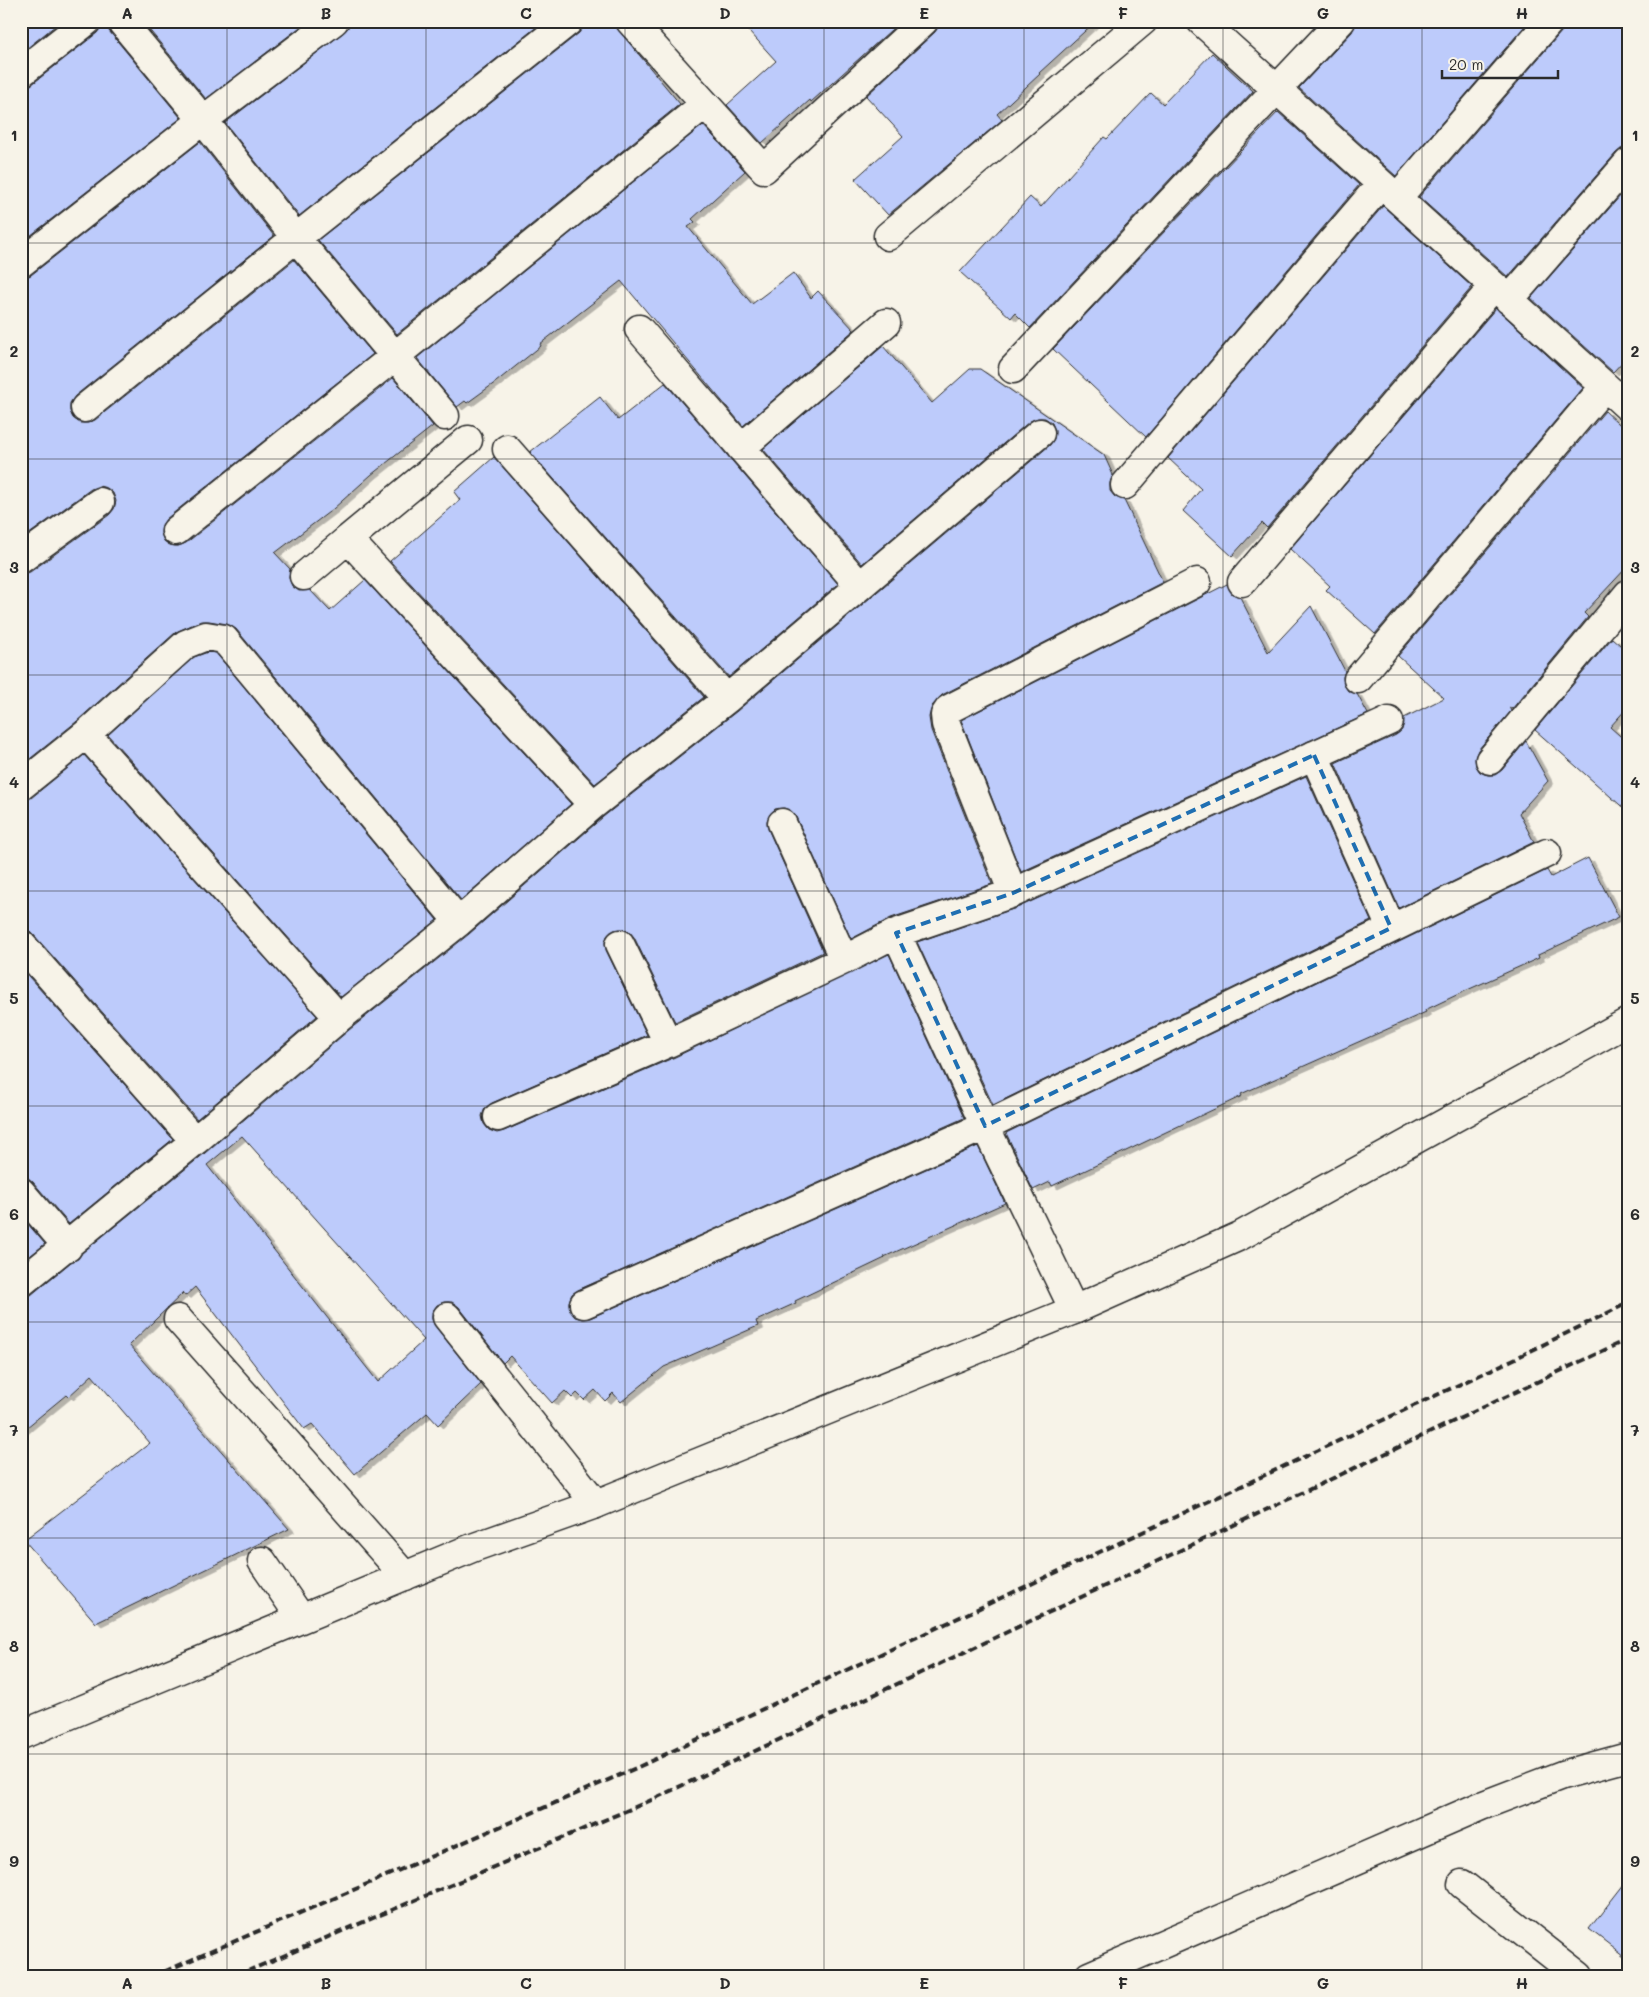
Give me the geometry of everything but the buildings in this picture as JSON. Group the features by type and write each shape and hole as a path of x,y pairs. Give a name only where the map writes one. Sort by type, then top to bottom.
{"street":[{"path":"21,73 87,21"},
{"path":"121,21 203,120 296,238 445,416"},
{"path":"21,262 334,21"},
{"path":"85,408 569,21"},
{"path":"630,21 764,168 924,21"},
{"path":"888,236 1143,21"},
{"path":"1201,21 1621,398 1358,679"},
{"path":"1013,369 1341,21"},
{"path":"1126,486 1389,191 1550,21"},
{"path":"176,530 395,356 705,104"},
{"path":"1242,582 1502,293 1628,163"},
{"path":"741,448 886,323"},
{"path":"639,329 860,586"},
{"path":"21,1284 195,1141 339,1018 459,922 593,805 727,699 1040,433"},
{"path":"304,576 468,440"},
{"path":"507,449 727,699"},
{"path":"21,559 100,502"},
{"path":"348,539 593,805"},
{"path":"1013,893 946,724 946,715 949,709 1197,582"},
{"path":"1490,760 1628,594"},
{"path":"21,786 86,734 186,644 206,636 224,639 459,922"},
{"path":"498,1117 668,1043 844,960 896,933 1013,893 1390,721"},
{"path":"86,734 339,1018"},
{"path":"1314,755 1391,928"},
{"path":"782,823 844,960"},
{"path":"584,1304 985,1126 1547,853"},
{"path":"896,933 985,1126 1074,1310"},
{"path":"21,944 195,1141"},
{"path":"620,944 668,1043"},
{"path":"21,1735 472,1548 596,1504 1074,1310 1240,1236 1628,1022"},
{"path":"21,1192 68,1247"},
{"path":"447,1317 596,1504"},
{"path":"178,1319 405,1576"},
{"path":"262,1561 301,1618"},
{"path":"1089,1976 1481,1806 1562,1775 1628,1757"},
{"path":"1462,1884 1579,1976"}],"highlighted area":[{"path":"1314,755 1391,928 985,1126 896,933 1013,893"}],"railway":[{"path":"154,1976 636,1768 1512,1360 1628,1303"},
{"path":"236,1976 647,1802 1628,1339"}]}
